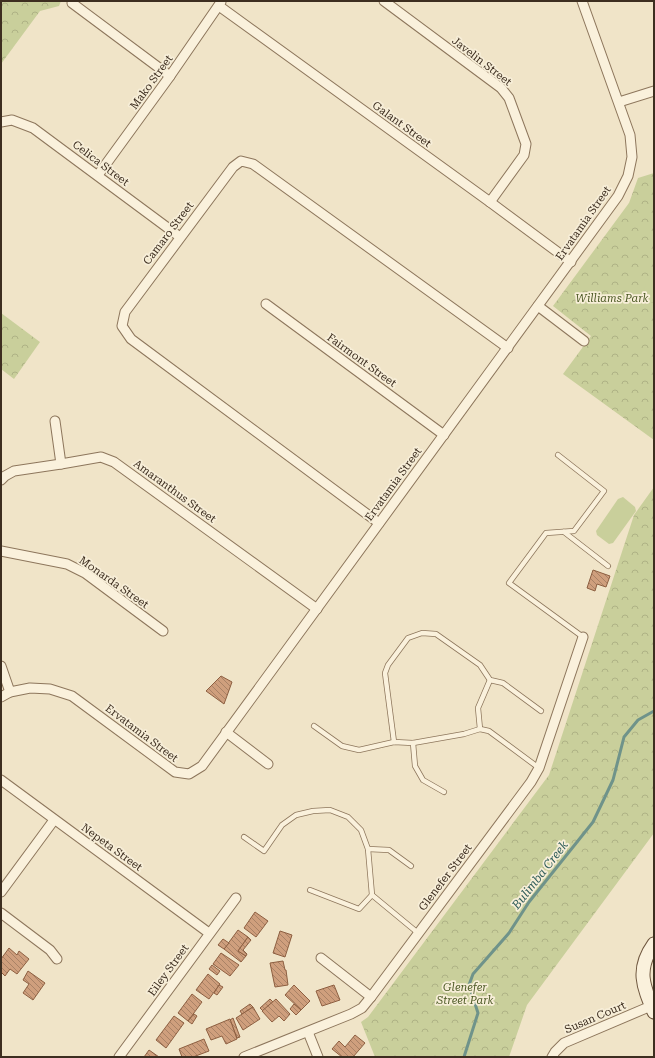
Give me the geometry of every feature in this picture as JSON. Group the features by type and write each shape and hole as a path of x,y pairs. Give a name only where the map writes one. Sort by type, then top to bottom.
{"street":[{"name":"Javelin Street","path":"384,1 501,88 509,98 526,144 524,155 490,202"},
{"name":"Ervatamia Street","path":"1,698 10,692 30,688 50,689 72,696 175,772 189,774 202,766 571,262 618,196 628,176 632,157 630,135 582,1"},
{"path":"72,3 170,76"},
{"name":"Galant Street","path":"220,4 571,262"},
{"name":"Mako Street","path":"98,175 220,4"},
{"path":"619,102 654,91"},
{"name":"Celica Street","path":"1,122 12,120 34,128 180,237"},
{"name":"Camaro Street","path":"379,523 131,340 122,326 125,312 180,237 233,167 241,161 252,164 508,348"},
{"name":"Fairmont Street","path":"266,304 444,435"},
{"path":"538,306 584,341"},
{"path":"55,421 61,464"},
{"name":"Amaranthus Street","path":"1,480 14,471 100,457 114,462 317,609"},
{"name":"Monarda Street","path":"1,551 67,564 85,573 163,631"},
{"name":"Glenefer Street","path":"244,1057 351,1014 362,1008 371,997 531,782 539,768 583,637"},
{"path":"1,666 10,692"},
{"path":"226,732 268,764"},
{"name":"Nepeta Street","path":"1,780 209,933"},
{"path":"1,892 54,820"},
{"name":"Eiley Street","path":"119,1057 236,898"},
{"path":"1,913 50,950 57,959"},
{"path":"653,1009 645,990 643,975 646,957 654,944"},
{"path":"321,958 371,997"},
{"name":"Susan Court","path":"552,1057 564,1043 653,1009"},
{"path":"308,1032 318,1057"}],"lane":[{"path":"558,455 604,491 574,531 546,533 509,583 583,637"},
{"path":"564,532 608,566"},
{"path":"394,742 384,673 388,665 408,638 422,633 436,634 480,665 490,680 503,683 541,711"},
{"path":"480,729 478,708 490,680"},
{"path":"314,726 342,746 360,750 394,742 413,743 464,734 480,729 489,732 539,768"},
{"path":"413,743 415,766 422,780 444,792"},
{"path":"244,837 264,851 282,826 296,815 313,811 330,810 348,817 361,830 368,849 372,895 418,933"},
{"path":"368,849 389,850 412,866"},
{"path":"310,890 359,909 372,895"}],"green space":[{"path":"2,1 61,1 59,6 40,11 1,64 1,3"},
{"name":"Williams Park","path":"654,173 654,440 563,374 591,336 553,306 629,203 638,178"},
{"path":"654,268 654,303 640,297"},
{"path":"1,313 40,342 14,379 1,369"},
{"name":"Glenefer Street Park","path":"654,487 654,833 527,1005 509,1057 375,1057 361,1022 368,1017 549,775 634,515"},
{"path":"623,497 635,507 636,511 613,543 609,544 597,535 596,531 618,499"}],"building":[{"path":"593,570 610,576 606,587 597,584 595,591 587,588"},
{"path":"221,676 232,682 224,704 206,691"},
{"path":"255,912 268,921 256,937 244,928"},
{"path":"238,930 248,937 238,951 246,956 241,962 224,949"},
{"path":"280,931 292,935 285,957 273,953"},
{"path":"248,937 251,940 243,950 247,954 246,956 238,951"},
{"path":"223,939 229,943 224,949 218,945"},
{"path":"9,948 17,955 19,951 29,959 17,974 10,969 5,976 1,972 1,959"},
{"path":"221,953 239,965 230,976 213,964"},
{"path":"283,961 288,985 275,987 270,963"},
{"path":"212,965 220,971 217,975 209,969"},
{"path":"28,971 45,983 33,1000 23,993 29,984 23,980"},
{"path":"208,974 220,984 209,999 196,990"},
{"path":"219,985 223,987 217,995 214,993"},
{"path":"294,985 310,1001 301,1010 285,995"},
{"path":"334,985 340,1000 322,1006 316,991"},
{"path":"192,994 202,1002 188,1021 178,1013"},
{"path":"270,999 273,1002 263,1011 260,1008"},
{"path":"276,999 290,1014 284,1021 279,1016 272,1022 262,1011"},
{"path":"250,1004 253,1007 242,1014 240,1011"},
{"path":"294,1004 301,1010 296,1015 290,1009"},
{"path":"253,1007 260,1019 243,1030 236,1018"},
{"path":"194,1014 197,1016 192,1024 188,1021"},
{"path":"174,1016 184,1023 166,1048 156,1040"},
{"path":"233,1018 240,1037 237,1038 230,1020"},
{"path":"230,1019 237,1039 226,1044 222,1036 211,1040 206,1029"},
{"path":"355,1035 365,1043 353,1057 342,1057 332,1049 339,1041 345,1047"},
{"path":"204,1039 209,1051 193,1057 182,1057 179,1049"},
{"path":"149,1050 159,1057 144,1057"}],"waterway":[{"name":"Bulimba Creek","path":"464,1057 478,1013 469,985 473,974 509,933 529,902 593,822 613,780 624,737 638,720 654,711"}]}
